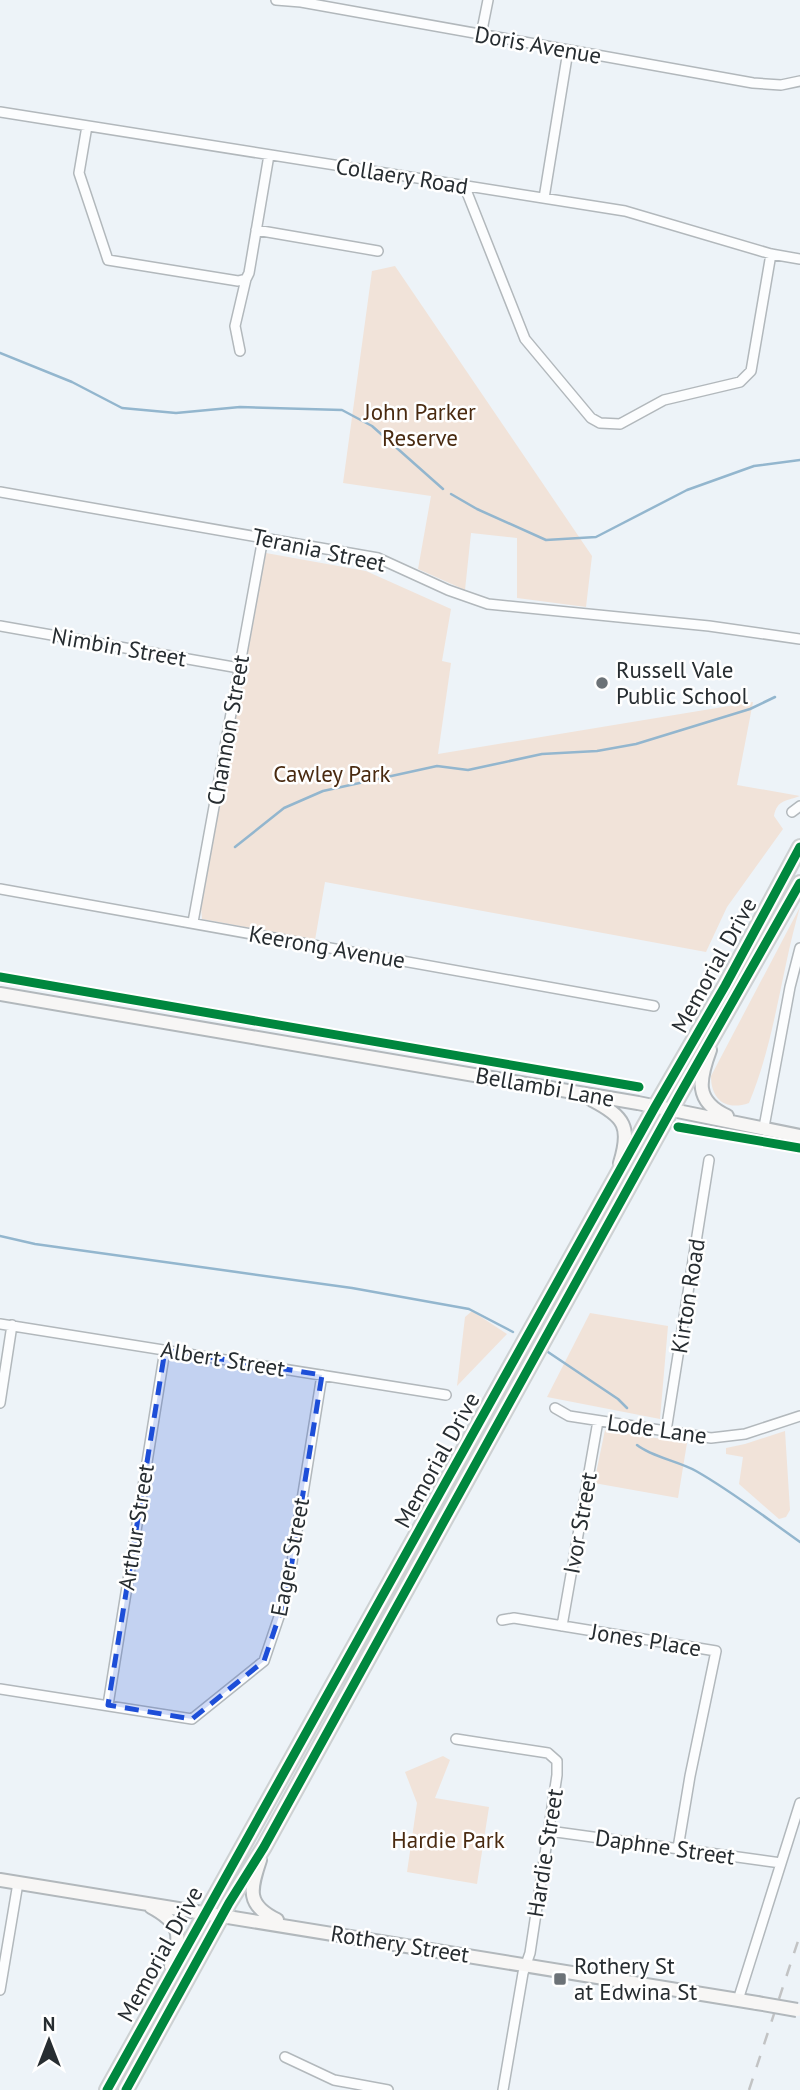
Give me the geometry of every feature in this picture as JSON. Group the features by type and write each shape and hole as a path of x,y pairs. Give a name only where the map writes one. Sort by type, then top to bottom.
{"main road":[{"name":"Memorial Drive","path":"107,2090 725,986 800,847"},
{"name":"Memorial Drive","path":"126,2090 800,883"},
{"name":"Bellambi Lane","path":"0,994 672,1110 800,1136"},
{"path":"719,1027 705,1064 701,1088 713,1109 743,1124"},
{"path":"581,1094 609,1109 623,1122 624,1150 614,1183"},
{"path":"264,1847 251,1888 254,1901 265,1914 298,1928"},
{"name":"Rothery Street","path":"0,1880 799,2010"},
{"path":"143,1903 167,1916 178,1936 176,1951 161,1993"}],"street":[{"name":"Doris Avenue","path":"276,0 301,2 753,83 780,85 800,81"},
{"path":"481,36 488,0"},
{"path":"544,198 568,51"},
{"name":"Collaery Road","path":"0,112 625,211 771,254 800,259"},
{"path":"87,126 79,173 108,260 238,281 246,279"},
{"path":"240,351 234,326 249,273 269,155"},
{"path":"464,185 526,339 591,418 600,422 621,424 664,400 745,379 751,371 771,254"},
{"path":"256,230 378,251"},
{"name":"Terania Street","path":"0,492 378,558 448,590 488,604 709,626 800,639"},
{"name":"Channon Street","path":"193,922 263,538"},
{"name":"Nimbin Street","path":"0,626 239,668"},
{"name":"Keerong Avenue","path":"0,889 654,1006"},
{"path":"764,1127 790,987 800,948"},
{"name":"Kirton Road","path":"666,1431 709,1160"},
{"name":"Albert Street","path":"0,1324 446,1395"},
{"path":"0,1403 12,1325"},
{"name":"Arthur Street","path":"108,1705 165,1350"},
{"name":"Eager Street","path":"0,1689 192,1719 264,1661 286,1593 322,1375"},
{"name":"Lode Lane","path":"555,1408 569,1416 711,1438 730,1438 800,1416"},
{"name":"Ivor Street","path":"562,1626 598,1421"},
{"name":"Jones Place","path":"502,1620 514,1618 716,1651 678,1848"},
{"name":"Hardie Street","path":"456,1739 548,1753 557,1761 530,1953 523,1973 503,2090"},
{"path":"738,2000 800,1803"},
{"name":"Daphne Street","path":"549,1831 780,1863"},
{"path":"0,1990 18,1883"},
{"path":"285,2057 334,2080 388,2090"}],"highlighted area":[{"path":"165,1350 322,1375 287,1593 264,1661 192,1719 108,1705"}],"green space":[{"name":"John Parker Reserve","path":"395,266 592,556 586,607 517,598 517,538 471,533 465,590 418,569 431,496 343,483 372,271"},
{"name":"Cawley Park","path":"266,553 366,571 451,609 442,661 451,663 438,754 753,702 737,785 800,796 784,802 775,810 774,816 783,829 727,907 706,952 325,882 315,940 202,919 201,908 259,571"},
{"path":"800,907 772,1031 749,1103 733,1106 721,1102 714,1091 711,1076"},
{"path":"472,1311 507,1334 457,1386 465,1317"},
{"path":"590,1313 668,1326 660,1419 547,1397"},
{"path":"605,1430 687,1443 678,1498 594,1483"},
{"path":"785,1431 790,1510 786,1517 779,1519 739,1484 743,1457 726,1454 726,1448"},
{"name":"Hardie Park","path":"443,1756 450,1760 435,1798 489,1807 477,1884 407,1872 417,1803 405,1772"}],"waterway":[{"path":"0,353 72,382 122,408 176,413 240,407 342,410 372,426 443,489"},
{"path":"451,494 477,509 546,540 596,537 687,490 754,466 800,460"},
{"path":"235,847 284,808 323,791 437,766 468,770 542,754 597,751 636,744 750,709 775,697"},
{"path":"0,1236 35,1244 352,1288 469,1309 513,1332"},
{"path":"545,1350 618,1399 627,1408"},
{"path":"637,1445 710,1479 800,1542"}],"railway":[{"path":"749,2090 800,1935"}],"cycle path":[{"path":"107,2090 725,986 800,847"},
{"path":"126,2090 800,883"},
{"path":"0,977 639,1087"},
{"path":"678,1127 800,1148"}],"place":[{"name":"Russell Vale Public School","path":"602,683"},
{"name":"Rothery St at Edwina St","path":"560,1979"}]}
